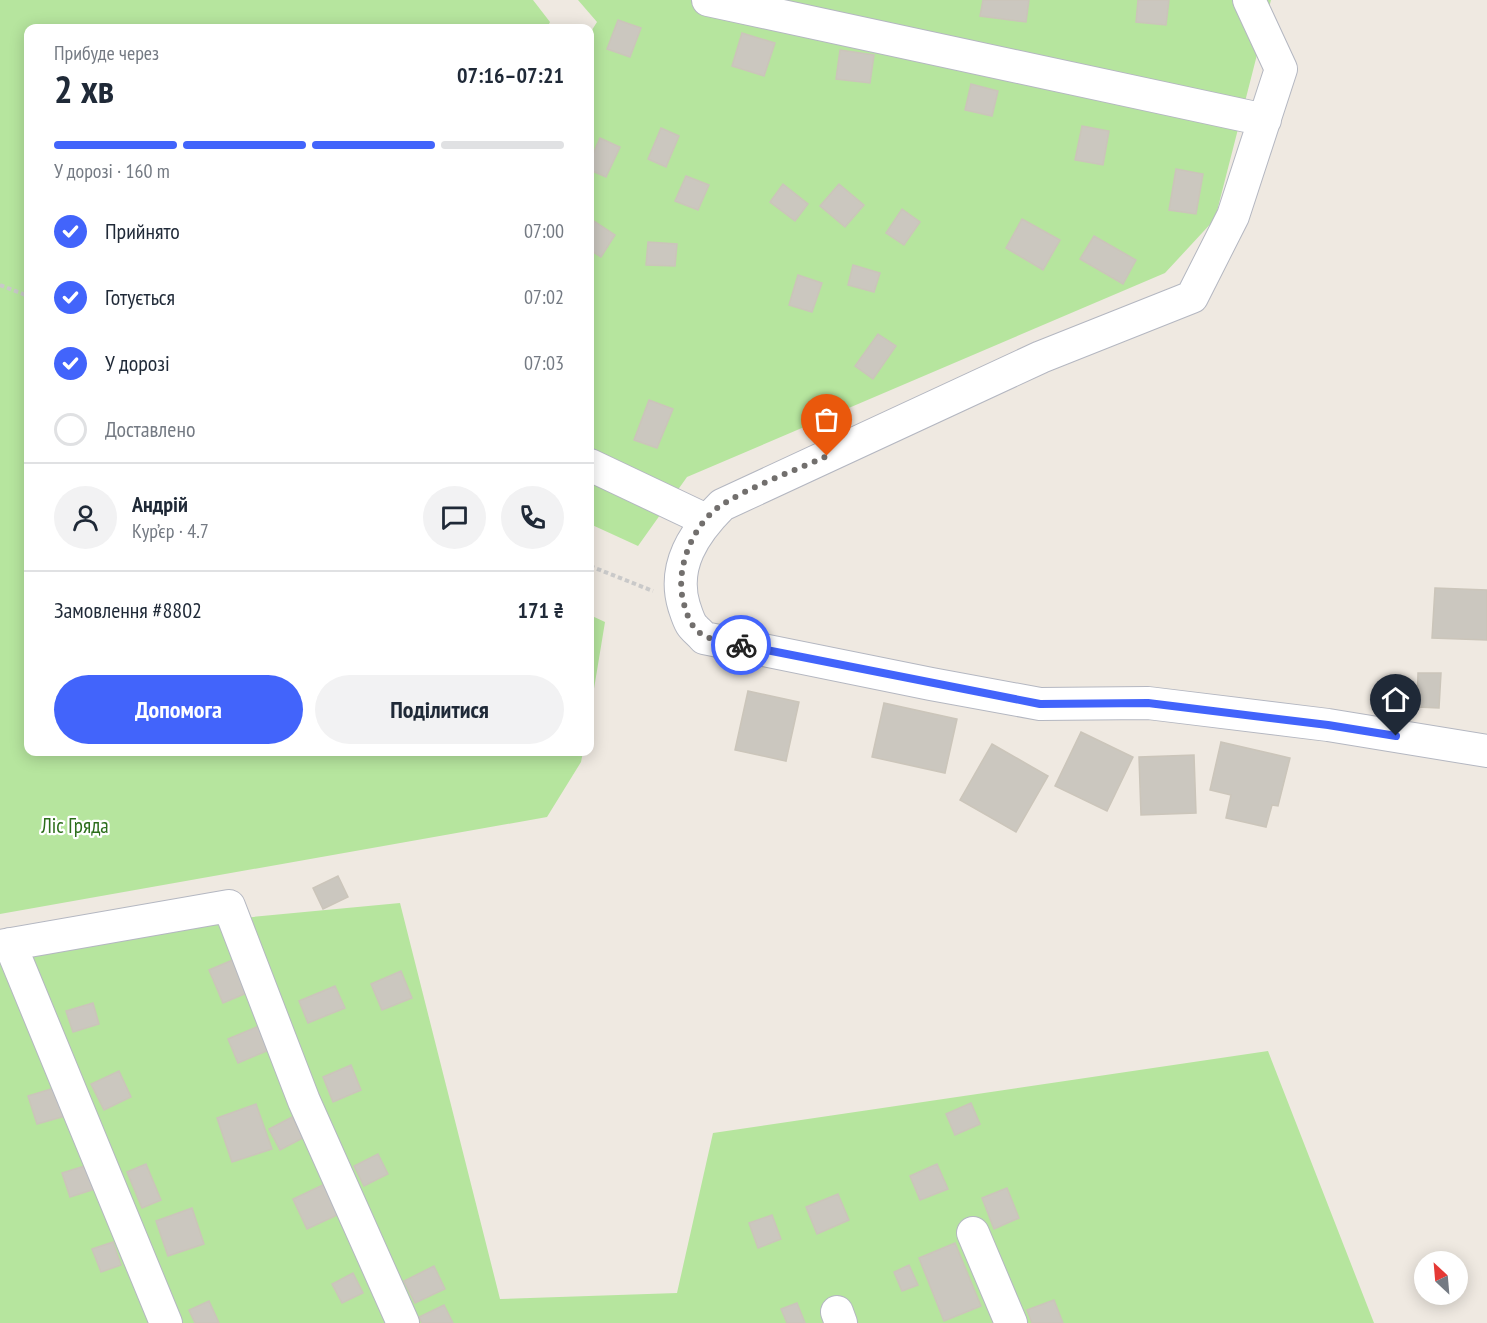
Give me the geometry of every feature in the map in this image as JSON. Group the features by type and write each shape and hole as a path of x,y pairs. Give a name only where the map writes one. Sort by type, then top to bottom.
{"street":[{"path":"708,0 1265,120"},
{"path":"1249,0 1281,69 1233,216 1192,297 1041,357 722,505 706,520 690,544 681,571 680,589 690,623 704,638 1040,704 1148,703 1328,725 1487,752"},
{"path":"594,467 706,520"},
{"path":"166,1323 5,945 229,906 304,1101 403,1323"},
{"path":"974,1233 1011,1323"}],"path":[{"path":"0,285 24,294"},
{"path":"594,568 684,604"}],"green space":[{"name":"Ліс Гряда","path":"0,0 533,0 550,22 549,24 24,24 24,756 582,756 581,762 547,817 0,914"},
{"path":"578,0 1271,0 1215,219 1165,273 687,477 638,546 594,526 594,27 597,22"},
{"path":"594,617 605,622 594,689"},
{"path":"400,903 500,1299 677,1293 713,1133 1268,1051 1374,1323 0,1323 0,953 157,926"}],"building":[{"path":"983,0 1029,0 1026,22 980,16"},
{"path":"1138,0 1169,0 1166,25 1136,22"},
{"path":"618,20 641,28 630,57 607,49"},
{"path":"742,33 775,43 764,76 732,66"},
{"path":"840,50 874,55 870,83 836,79"},
{"path":"971,84 998,91 992,116 965,110"},
{"path":"1082,126 1109,131 1103,165 1075,160"},
{"path":"661,128 679,136 666,167 648,159"},
{"path":"600,138 620,147 606,177 594,172 594,152"},
{"path":"1176,169 1203,174 1196,214 1169,210"},
{"path":"686,176 709,185 698,210 675,201"},
{"path":"783,184 808,204 795,221 770,202"},
{"path":"839,184 864,205 845,227 820,206"},
{"path":"902,209 920,222 904,245 886,233"},
{"path":"1022,219 1060,240 1043,270 1006,248"},
{"path":"594,221 615,235 601,257 594,253"},
{"path":"1094,236 1136,260 1123,284 1080,259"},
{"path":"648,242 677,244 675,266 646,265"},
{"path":"853,265 880,273 874,292 848,285"},
{"path":"798,275 822,283 812,312 789,305"},
{"path":"878,334 896,346 873,379 855,366"},
{"path":"649,400 673,409 657,448 634,440"},
{"path":"1435,588 1487,590 1487,640 1432,638"},
{"path":"1418,673 1441,673 1439,708 1417,707"},
{"path":"748,691 799,702 786,761 735,750"},
{"path":"884,703 957,719 945,773 872,757"},
{"path":"1081,732 1133,757 1107,811 1055,786"},
{"path":"1221,742 1290,758 1278,806 1272,805 1266,827 1226,818 1231,795 1210,790"},
{"path":"992,744 1048,776 1016,832 960,800"},
{"path":"1194,755 1196,813 1141,815 1139,757"},
{"path":"338,876 348,897 323,909 313,888"},
{"path":"235,959 249,992 223,1003 209,970"},
{"path":"401,971 412,998 382,1010 371,984"},
{"path":"335,986 345,1008 308,1023 299,1001"},
{"path":"93,1003 99,1024 73,1032 66,1011"},
{"path":"259,1026 269,1050 238,1063 228,1039"},
{"path":"351,1065 361,1090 333,1102 323,1077"},
{"path":"119,1071 131,1097 104,1110 91,1084"},
{"path":"61,1086 69,1115 37,1124 28,1096"},
{"path":"971,1103 980,1124 955,1135 946,1114"},
{"path":"256,1104 272,1149 232,1162 217,1118"},
{"path":"292,1117 303,1138 280,1150 269,1129"},
{"path":"378,1154 388,1174 364,1186 354,1166"},
{"path":"146,1164 161,1200 142,1208 127,1172"},
{"path":"937,1164 948,1189 920,1200 910,1176"},
{"path":"88,1165 95,1189 70,1197 62,1173"},
{"path":"329,1182 344,1212 307,1229 293,1199"},
{"path":"1007,1188 1019,1218 994,1229 982,1198"},
{"path":"838,1194 849,1220 817,1234 806,1207"},
{"path":"192,1208 204,1244 168,1256 156,1221"},
{"path":"772,1215 781,1239 758,1248 749,1223"},
{"path":"113,1242 121,1265 101,1272 92,1249"},
{"path":"955,1243 981,1306 944,1321 919,1258"},
{"path":"909,1265 918,1285 902,1291 894,1272"},
{"path":"434,1266 445,1289 415,1303 404,1281"},
{"path":"353,1273 363,1293 342,1303 332,1284"},
{"path":"1054,1300 1063,1323 1032,1323 1027,1310"},
{"path":"209,1301 219,1323 195,1323 189,1310"},
{"path":"797,1303 805,1323 787,1323 781,1309"},
{"path":"444,1305 453,1323 422,1323 419,1317"}],"way so far":[{"path":"741,645 704,638 690,623 680,589 681,571 690,544 706,520 722,505 827,456"}],"route":[{"path":"741,645 1040,704 1148,703 1328,725 1396,736"}]}
